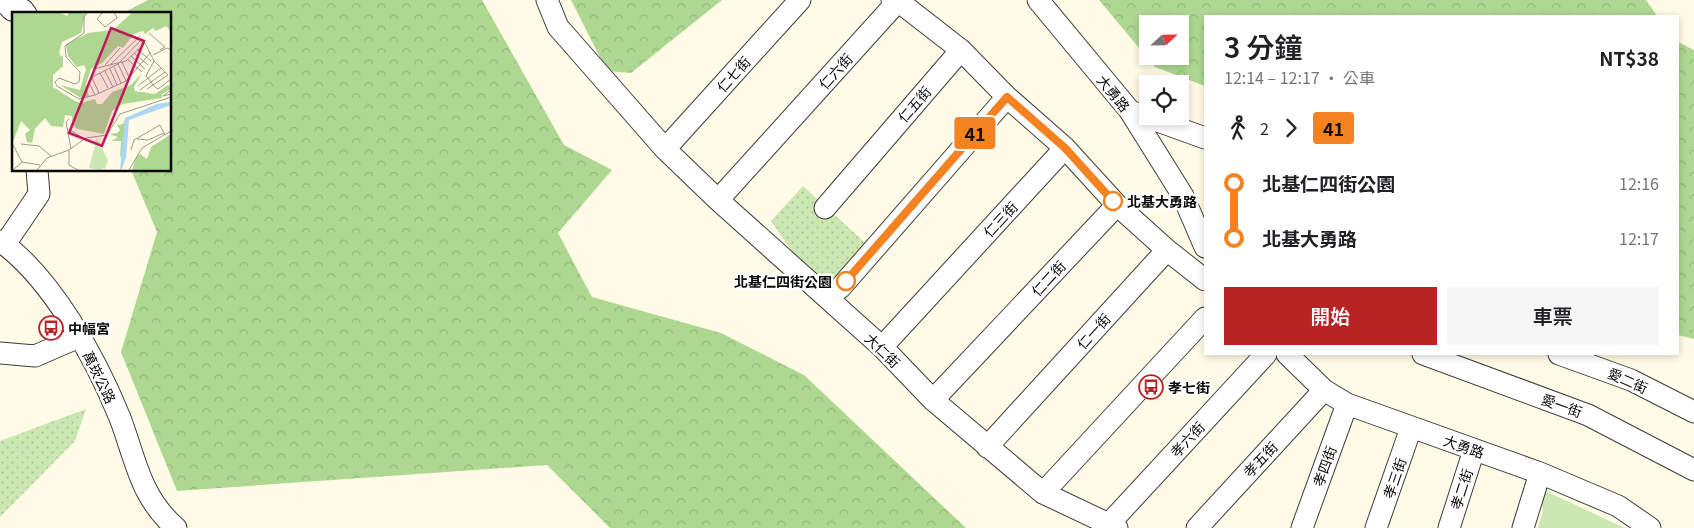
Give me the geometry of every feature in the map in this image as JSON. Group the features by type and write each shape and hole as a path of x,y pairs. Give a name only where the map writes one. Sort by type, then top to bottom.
{"street":[{"path":"2,0 12,10 23,10 24,12"},
{"name":"大仁街","path":"548,0 558,27 666,149 718,200 882,347 933,400 1043,493 1079,520 1112,526"},
{"name":"仁七街","path":"666,149 800,0"},
{"name":"仁六街","path":"718,200 895,0 961,50"},
{"name":"大勇路","path":"1038,0 1130,111 1183,196 1204,246"},
{"path":"961,50 1007,97 1065,148 1117,205 1167,250 1204,279"},
{"name":"仁五街","path":"825,208 961,50"},
{"path":"840,288 1007,97"},
{"path":"1130,111 1204,138"},
{"name":"仁三街","path":"882,347 1065,148"},
{"path":"2,242 39,194 37,171"},
{"path":"1183,196 1204,202"},
{"name":"仁二街","path":"933,400 1117,205"},
{"name":"萬崁公路","path":"2,242 26,262 79,337 120,418 131,454 155,508 176,528"},
{"name":"仁一街","path":"987,446 1167,250"},
{"path":"1043,493 1204,319"},
{"path":"0,353 35,356 79,337"},
{"name":"孝六街","path":"1112,526 1265,355"},
{"name":"大勇路","path":"1288,355 1324,390 1347,404 1540,472 1618,506 1650,528"},
{"name":"愛一街","path":"1426,355 1588,415 1694,470"},
{"name":"愛二街","path":"1562,355 1631,380 1694,412"},
{"name":"孝五街","path":"1197,528 1324,390"},
{"name":"孝四街","path":"1302,528 1347,404"},
{"name":"孝三街","path":"1376,528 1411,428"},
{"name":"孝二街","path":"1449,528 1474,450"},
{"path":"1522,528 1540,472"}],"green space":[{"path":"148,0 482,0 564,145 612,170 558,233 592,297 721,333 804,375 966,528 610,528 547,465 177,491 121,352 157,232 131,171 171,171 171,12 125,12"},
{"path":"571,0 722,0 631,73 607,71"},
{"path":"1099,0 1646,0 1656,15 1204,15 1204,86 1189,80 1189,75 1176,75 1153,65 1189,65 1189,15 1139,15 1139,48"},
{"path":"1679,42 1694,50 1694,339 1679,335"},
{"path":"803,186 873,250 835,313 771,221"},
{"path":"86,409 75,441 0,517 0,441"},
{"path":"1539,488 1625,528 1538,528 1543,511"}],"bus line":[{"name":"41","path":"846,281 1007,97 1065,148 1113,201"}],"place":[{"name":"北基大勇路","path":"1113,201"},
{"name":"北基仁四街公園","path":"846,281"},
{"name":"中幅宮","path":"51,328"},
{"name":"孝七街","path":"1151,387"}]}
